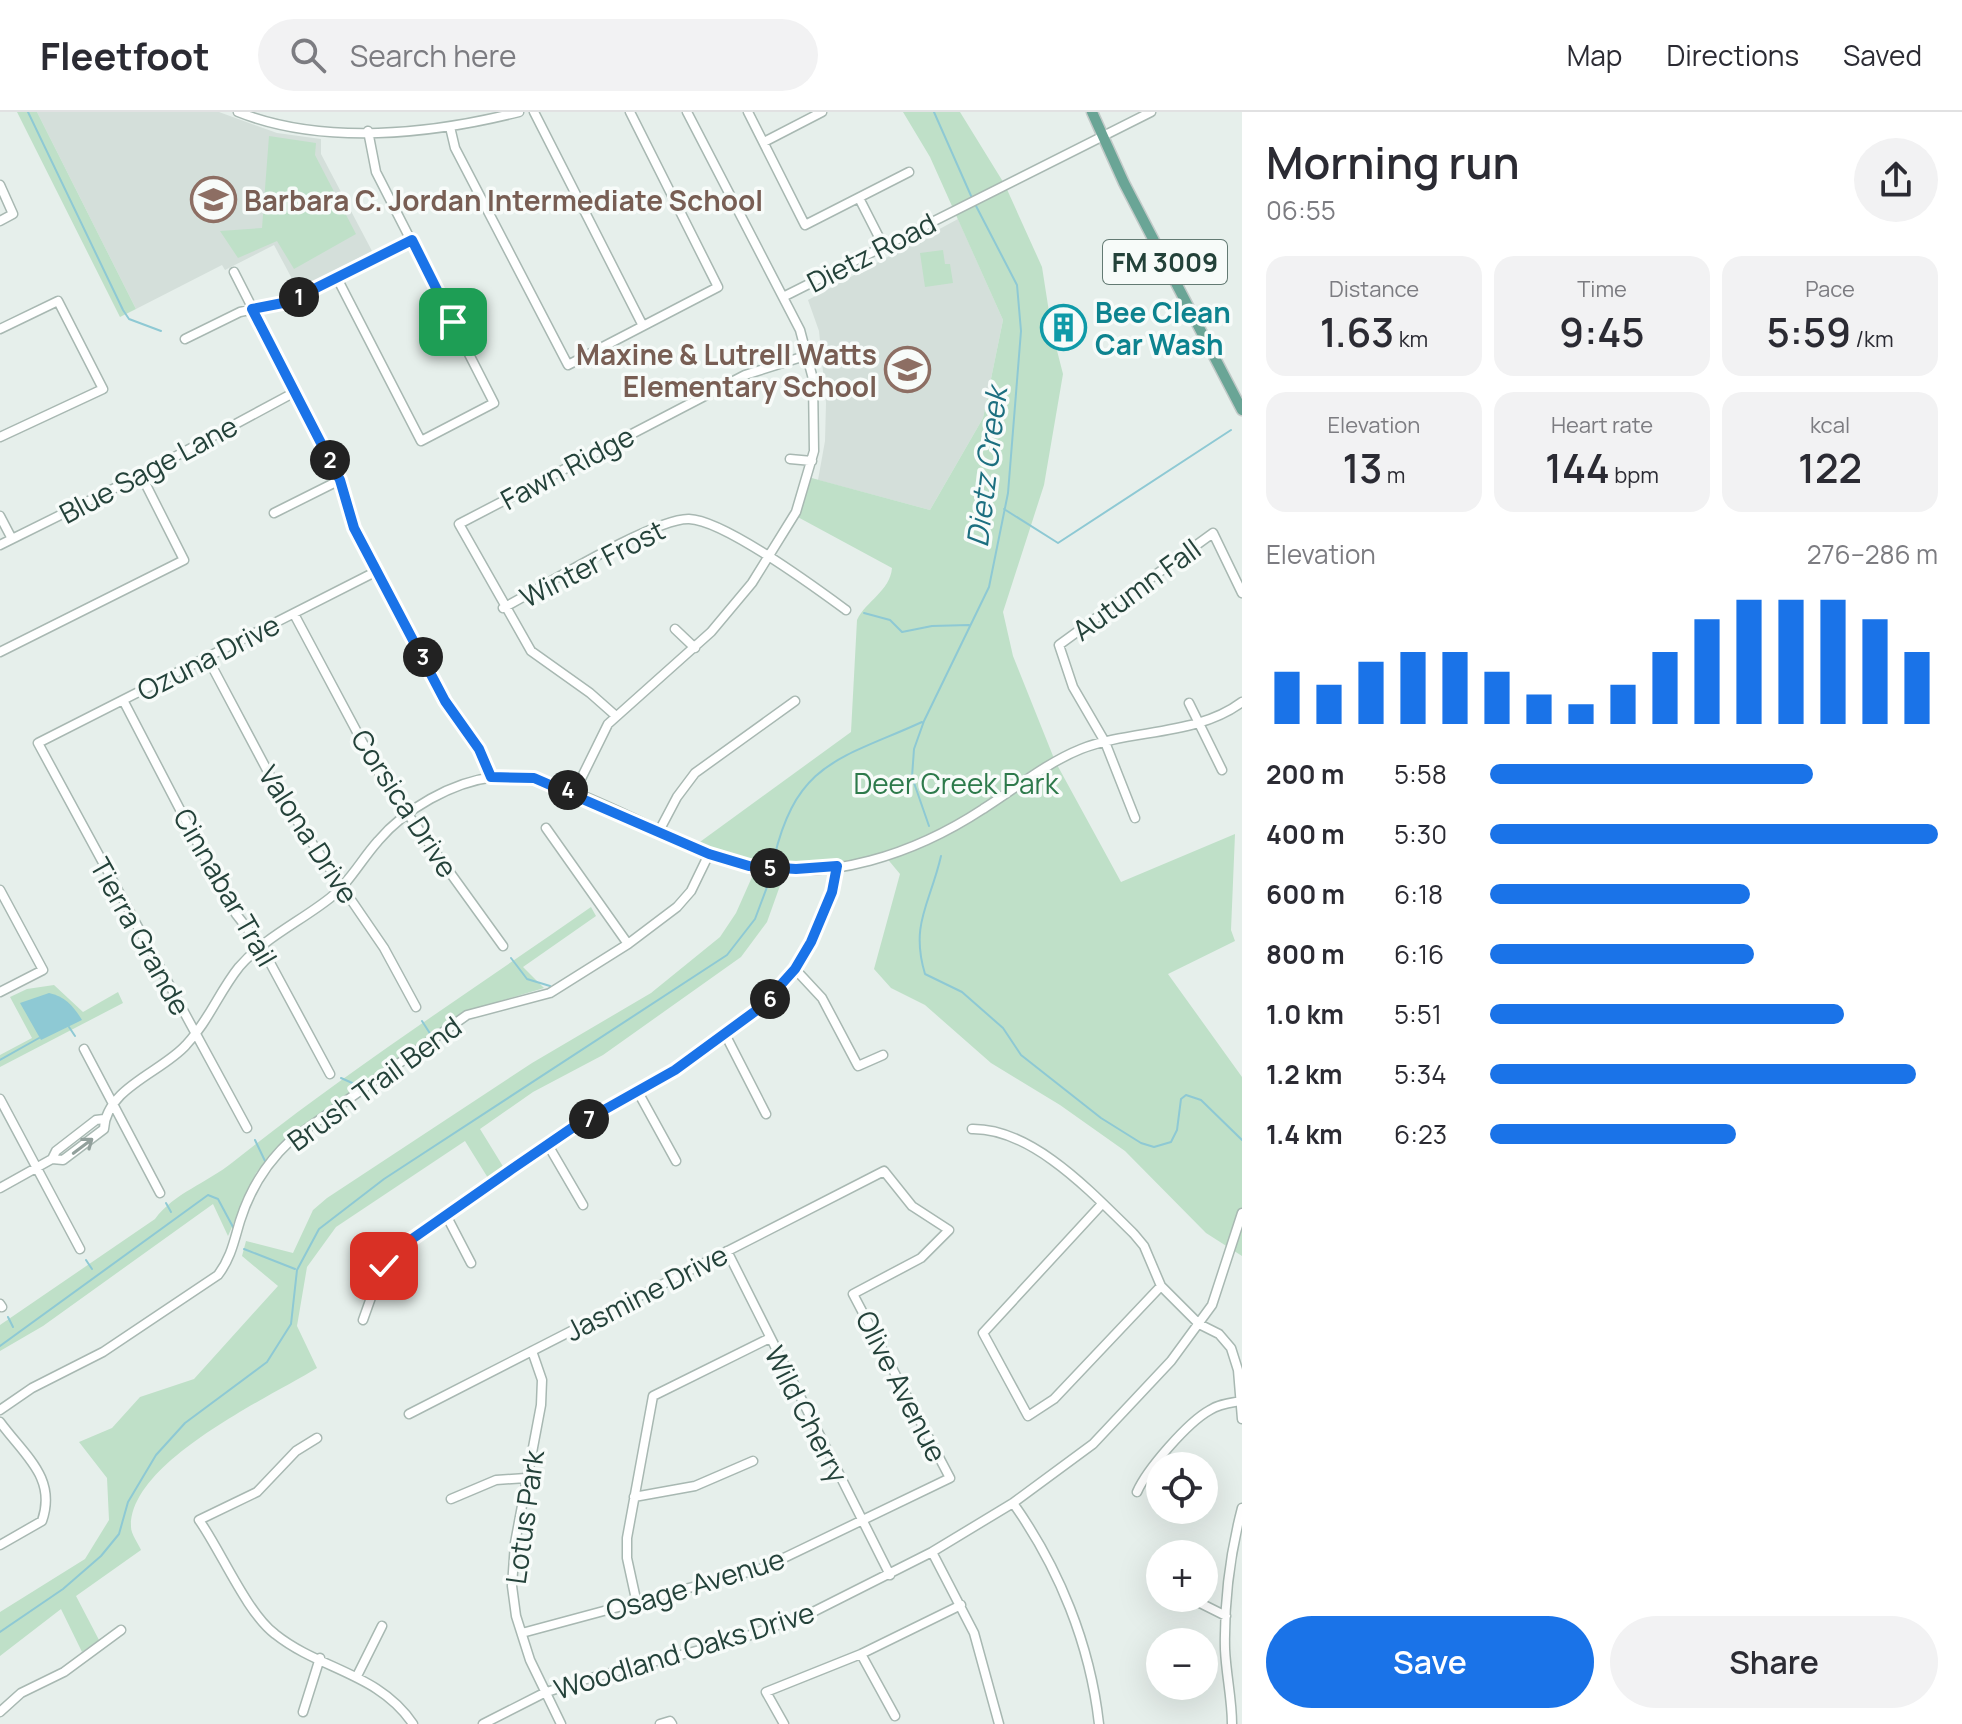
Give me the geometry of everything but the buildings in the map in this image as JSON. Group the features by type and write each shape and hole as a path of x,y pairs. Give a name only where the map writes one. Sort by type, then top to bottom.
{"main road":[{"name":"FM 3009","path":"1092,112 1242,410"}],"street":[{"path":"238,112 296,127 368,131 450,127 519,112"},
{"path":"534,112 643,326"},
{"path":"450,127 455,148 568,365 718,287 630,112"},
{"name":"Dietz Road","path":"687,112 783,297 1151,112"},
{"path":"748,112 805,225 909,172"},
{"path":"764,142 822,112"},
{"path":"337,278 421,441 494,403 376,172 368,131"},
{"path":"0,185 13,214 0,221"},
{"path":"859,198 884,247"},
{"path":"185,339 229,316 288,302 412,240"},
{"path":"234,272 340,480 354,528 445,701 479,749 491,777"},
{"path":"574,793 598,738 616,716 695,648 730,613 769,559 796,512 812,461 815,401 808,355 800,330 783,297"},
{"path":"0,329 58,301 103,389 0,437"},
{"name":"Fawn Ridge","path":"503,608 459,524 745,375 808,355"},
{"name":"Blue Sage Lane","path":"0,545 141,475 295,392"},
{"path":"790,459 812,461"},
{"path":"0,652 184,560 141,475"},
{"path":"274,513 340,480"},
{"path":"0,516 12,539"},
{"name":"Winter Frost","path":"503,608 648,530 677,520 716,526 846,610"},
{"name":"Autumn Fall","path":"1105,742 1082,707 1059,645 1213,533 1242,593"},
{"name":"Ozuna Drive","path":"38,743 377,571"},
{"path":"503,608 531,651 616,716"},
{"name":"Corsica Drive","path":"294,614 365,750 503,946"},
{"path":"675,629 695,648"},
{"name":"Valona Drive","path":"207,657 284,802 384,948 416,1007"},
{"name":"Cinnabar Trail","path":"123,700 221,886 261,946 330,1074"},
{"path":"658,833 695,773 795,701"},
{"path":"0,1188 52,1159 56,1151 96,1120 104,1119 132,1086 167,1063 196,1035 230,979 261,946 343,886 377,841 408,813 438,796 491,777 534,778 709,854 749,866 796,869 837,866 894,854 936,838 1055,761 1105,742 1202,722 1242,702"},
{"path":"1189,703 1202,722 1222,770"},
{"path":"1105,742 1135,818"},
{"name":"Tierra Grande","path":"38,743 247,1128"},
{"path":"546,828 628,944"},
{"name":"Brush Trail Bend","path":"0,1410 32,1388 103,1352 218,1275 229,1258 252,1190 271,1159 300,1133 467,1015 550,993 628,944 677,907 695,884 709,854"},
{"path":"363,1320 379,1275 390,1258 548,1145 638,1092 761,1007 795,969 822,920 837,866"},
{"path":"0,890 43,970 0,992"},
{"path":"795,969 822,998 858,1066 883,1055"},
{"path":"725,1034 766,1114"},
{"path":"84,1049 160,1193"},
{"path":"638,1092 676,1161"},
{"path":"0,1099 80,1249"},
{"path":"972,1129 996,1130 1055,1163 1144,1246 1161,1286 1199,1324 1219,1334 1231,1348 1242,1419"},
{"path":"548,1145 583,1205"},
{"name":"Jasmine Drive","path":"409,1414 884,1171 912,1206 949,1230 921,1258 853,1294"},
{"path":"1101,1205 983,1333 1028,1416 1054,1399 1128,1317 1161,1286"},
{"name":"Woodland Oaks Drive","path":"483,1724 544,1693 731,1642 811,1613 890,1575 1013,1503 1093,1444 1171,1361 1212,1305 1242,1213"},
{"path":"446,1215 471,1263"},
{"name":"Wild Cherry","path":"727,1251 768,1339 890,1575"},
{"name":"Olive Avenue","path":"853,1294 950,1478"},
{"path":"637,1604 627,1558 634,1497 653,1396 768,1339"},
{"name":"Lotus Park","path":"532,1351 543,1387 512,1561 513,1596 522,1633 544,1693 561,1724"},
{"path":"1137,1492 1148,1473 1202,1415 1219,1406 1241,1401"},
{"path":"0,1422 48,1487 49,1502 42,1521 0,1545"},
{"path":"317,1438 296,1451 257,1492 199,1520 270,1630 394,1698 413,1724"},
{"path":"634,1497 695,1486 753,1461"},
{"path":"451,1499 496,1480 526,1478"},
{"name":"Osage Avenue","path":"522,1633 763,1568 950,1478"},
{"path":"1013,1503 1044,1547 1068,1602 1099,1724"},
{"path":"1232,1724 1226,1674 1226,1616 1231,1547 1242,1508"},
{"path":"932,1552 961,1605 984,1662 999,1724"},
{"path":"784,1724 766,1692 861,1654 961,1605"},
{"path":"1218,1612 1226,1616"},
{"path":"357,1676 382,1626"},
{"path":"0,1712 21,1693 64,1672 121,1630"},
{"path":"861,1654 895,1716"},
{"path":"303,1712 320,1658"},
{"path":"660,1724 671,1722"}],"shaded area":[{"name":"Barbara C. Jordan Intermediate School","path":"37,112 219,112 277,133 321,139 321,154 372,251 298,290 274,245 225,270 222,265 136,309"},
{"name":"Maxine & Lutrell Watts Elementary School","path":"958,219 1003,320 983,418 930,510 818,480 825,441 826,403 819,331 808,300"}],"green space":[{"path":"17,112 37,112 136,309 120,317"},
{"name":"Deer Creek Park","path":"903,112 960,112 1005,185 1042,267 1052,331 1063,374 1044,485 1003,612 1013,656 1055,761 1121,882 1235,834 1231,930 1235,941 1168,974 1242,1077 1242,1256 1206,1233 1125,1151 1060,1105 991,1063 925,1005 891,988 874,969 900,874 885,856 814,869 749,866 693,847 851,732 857,620 887,583 892,568 794,515 808,477 930,510 983,418 1003,320 930,157"},
{"path":"269,136 316,143 315,155 356,234 294,269 277,241 238,258 220,231 262,228"},
{"name":"Maxine & Lutrell Watts Elementary School","path":"943,250 945,264 950,264 953,283 925,287 920,253"},
{"path":"752,877 782,880 767,922 741,957 603,1055 533,1092 480,1129 504,1168 488,1178 465,1141 336,1227 307,1267 297,1326 317,1368 205,1434 152,1479 136,1503 131,1527 141,1550 76,1596 99,1640 82,1652 61,1609 0,1656 0,1612 85,1559 109,1520 107,1478 79,1442 112,1428 140,1397 194,1379 278,1286 242,1256 246,1241 293,1253 313,1210 327,1198 532,1063 651,993 720,937 736,913"},
{"path":"591,907 596,916 523,967 544,988 467,1011 276,1148 256,1173 228,1236 213,1204 43,1326 0,1351 0,1325 155,1219 181,1195 223,1169 365,1063"},
{"path":"54,985 83,1012 118,992 123,1003 0,1067 0,1055 32,1038 10,997 27,989"}],"water":[{"path":"49,993 68,1003 82,1020 41,1040 20,1003"}],"waterway":[{"path":"28,112 123,310 129,319 161,331"},
{"name":"Dietz Creek","path":"934,112 972,198"},
{"name":"Dietz Creek","path":"929,826 912,777 914,749 924,721 989,587 1008,493 1021,331 1017,285 975,204"},
{"path":"1004,509 1058,543 1231,430"},
{"path":"864,613 890,620 902,632 932,626 969,625"},
{"path":"774,858 795,801 810,782 846,756 922,722"},
{"name":"Dietz Creek","path":"941,856 921,927 921,957 925,974 962,992 1003,1028 1021,1055 1101,1118 1141,1143 1154,1147 1171,1142 1177,1130 1181,1099 1186,1095 1201,1100 1242,1140"},
{"path":"0,1632 63,1589 101,1556 119,1534 128,1502 156,1455 185,1423 267,1362 291,1324 297,1270 319,1229 384,1179 727,955 755,919 770,879"},
{"path":"511,958 527,979 550,986"},
{"path":"422,1021 431,1035"},
{"path":"69,1027 75,1036"},
{"path":"0,1060 39,1038"},
{"path":"341,1078 359,1086"},
{"path":"255,1140 265,1161"},
{"path":"0,1346 208,1195 218,1199 233,1227"},
{"path":"166,1203 171,1212"},
{"path":"244,1249 295,1269"},
{"path":"86,1260 92,1269"},
{"path":"8,1317 13,1327"}],"place":[{"name":"Barbara C. Jordan Intermediate School","path":"213,200"},
{"name":"Bee Clean Car Wash","path":"1064,328"},
{"name":"Maxine & Lutrell Watts Elementary School","path":"908,370"}],"route":[{"path":"384,1266 402,1246 572,1128 675,1070 710,1042 748,1019 778,990 811,942 832,892 837,866 783,869 749,866 709,854 534,778 491,777 468,730 445,701 354,528 344,488 252,309 288,302 412,240 453,322"}]}
